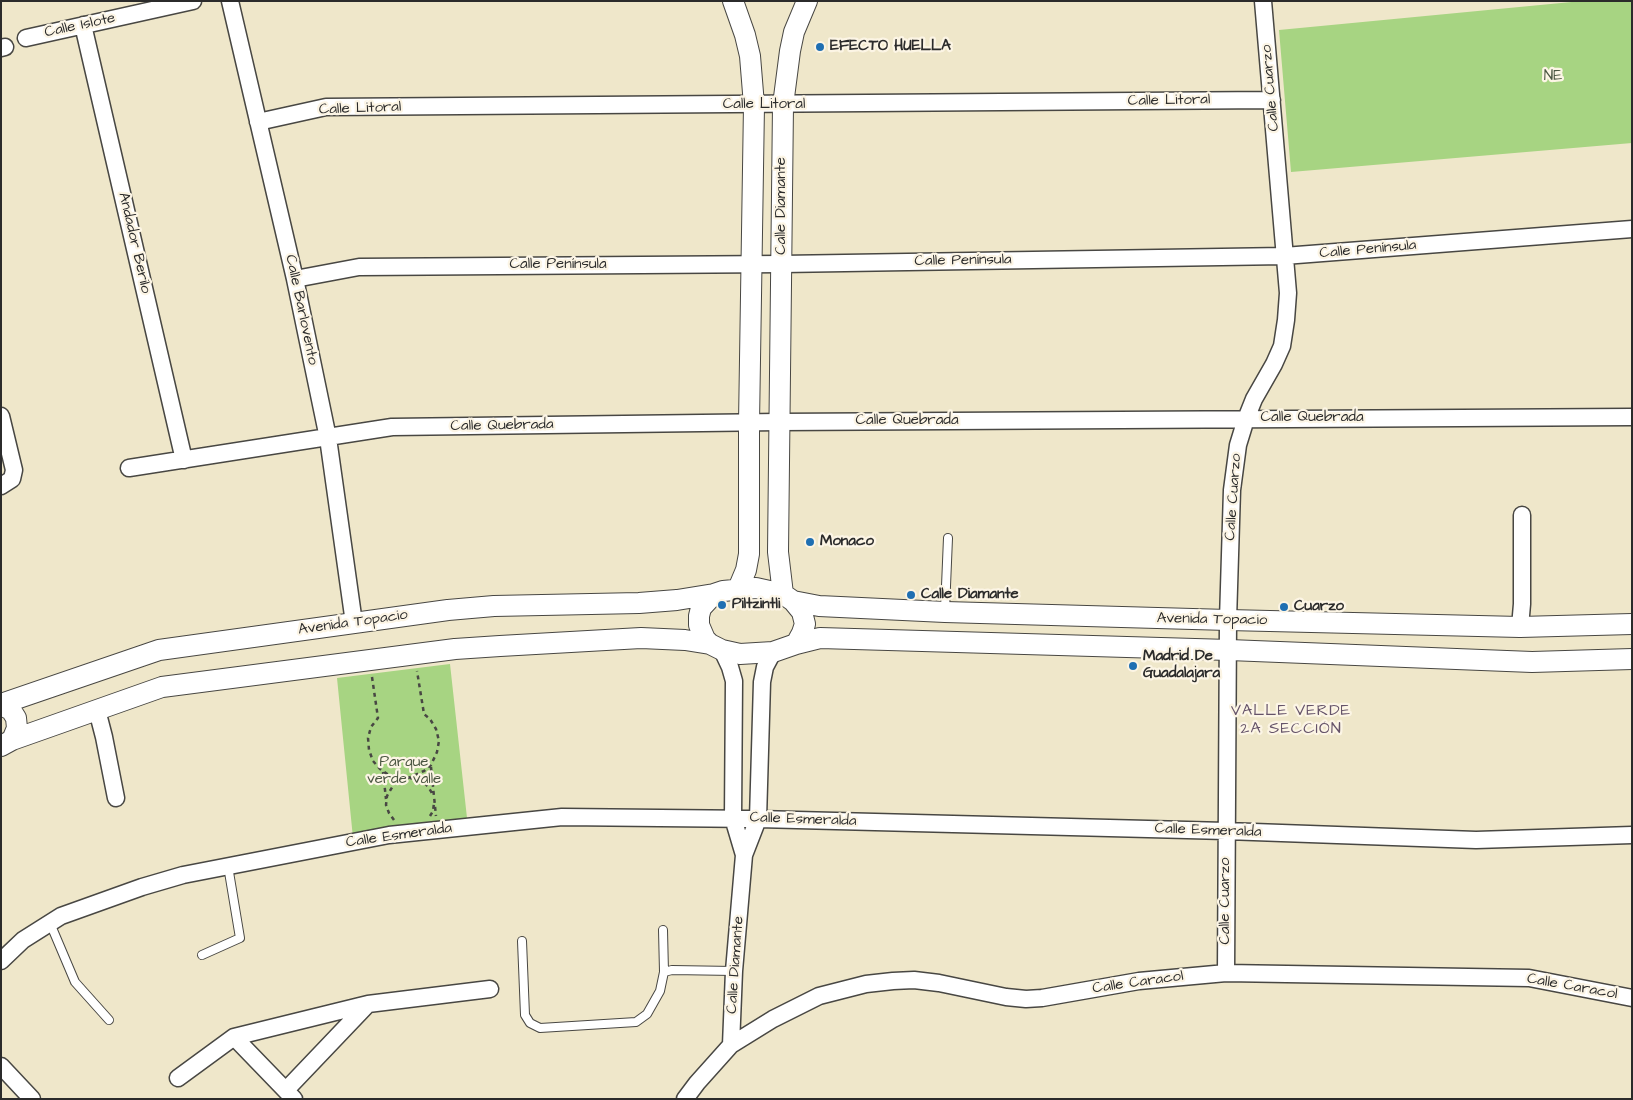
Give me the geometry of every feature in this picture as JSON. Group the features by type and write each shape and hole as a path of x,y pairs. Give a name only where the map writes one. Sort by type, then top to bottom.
{"street":[{"name":"Calle Islote","path":"26,38 193,1"},
{"name":"Calle Barlovento","path":"230,1 295,279 328,438 354,623"},
{"name":"Calle Diamante","path":"733,1 750,56 754,105 749,554 746,570 738,588"},
{"name":"Calle Diamante","path":"788,598 778,552 783,105 794,32 807,1"},
{"name":"Calle Cuarzo","path":"1226,973 1228,620 1232,490 1238,445 1246,419 1254,399 1282,346 1288,293 1263,1"},
{"name":"Andador Berilo","path":"83,26 184,460"},
{"name":"Calle Litoral","path":"258,122 326,107 1272,100"},
{"name":"Calle Península","path":"295,279 359,267 782,264 1284,256 1632,229"},
{"path":"1,416 14,470 12,479 1,486"},
{"name":"Calle Quebrada","path":"129,468 392,427 778,422 1632,417"},
{"path":"1520,627 1522,604 1522,515"},
{"path":"7,743 162,687 370,660 500,646 641,638 684,640 740,654 773,652 796,644 805,624 802,612 788,598 756,588 738,588 714,594 701,608 699,616 704,639 716,647"},
{"name":"Avenida Topacio","path":"1,704 159,650 448,610 494,606 639,603 677,600 714,594"},
{"name":"Avenida Topacio","path":"788,598 819,606 945,612 1520,627 1632,624"},
{"name":"Avenida Topacio","path":"796,644 820,638 1228,650 1532,662 1632,659"},
{"name":"Calle Diamante","path":"716,647 730,667 734,682 733,818 744,855"},
{"name":"Calle Diamante","path":"731,1045 734,971 744,855 758,819 762,682 765,667 773,652"},
{"path":"1,704 11,710 16,718 17,728 7,743"},
{"path":"98,710 116,798"},
{"name":"Calle Esmeralda","path":"1,961 23,940 61,916 142,887 183,875 394,829 433,824 562,817 733,818 1226,831 1476,840 1632,835"},
{"name":"Calle Caracol","path":"685,1099 731,1045 773,1018 802,1003 826,994 866,984 914,980 939,982 1006,997 1026,999 1042,998 1139,981 1226,973 1529,978 1632,998"},
{"path":"178,1078 234,1037 368,1004 490,989"},
{"path":"234,1037 290,1095 368,1004"},
{"path":"1,1066 32,1099"}],"lane":[{"path":"945,612 948,538"},
{"path":"202,955 240,938 228,866"},
{"path":"50,923 75,982 109,1020"},
{"path":"522,941 525,1015 530,1023 540,1028 636,1022 647,1014 660,991 664,972 663,930"},
{"path":"664,972 672,970 734,971"}],"path":[{"path":"394,829 393,819 386,806 387,796 394,784 424,771 430,766 437,752 439,741 436,729 430,719 424,714 415,655"},
{"path":"370,660 378,718 371,727 368,738 369,750 373,761 390,776 416,779 424,782 433,795"},
{"path":"430,766 434,803 433,824"},
{"path":"383,771 386,806 394,829"},
{"path":"433,824 434,803"}],"green space":[{"name":"NE","path":"1582,1 1632,1 1632,143 1291,172 1279,30"},
{"name":"Parque verde valle","path":"450,664 468,827 353,838 337,678"}],"place":[{"name":"EFECTO HUELLA","path":"820,47"},
{"name":"Monaco","path":"810,542"},
{"name":"Calle Diamante","path":"911,595"},
{"name":"Piltzintli","path":"722,605"},
{"name":"Cuarzo","path":"1284,607"},
{"name":"Madrid De Guadalajara","path":"1133,666"}],"district":[{"name":"VALLE VERDE 2A SECCIÓN","path":"1291,721"}]}
